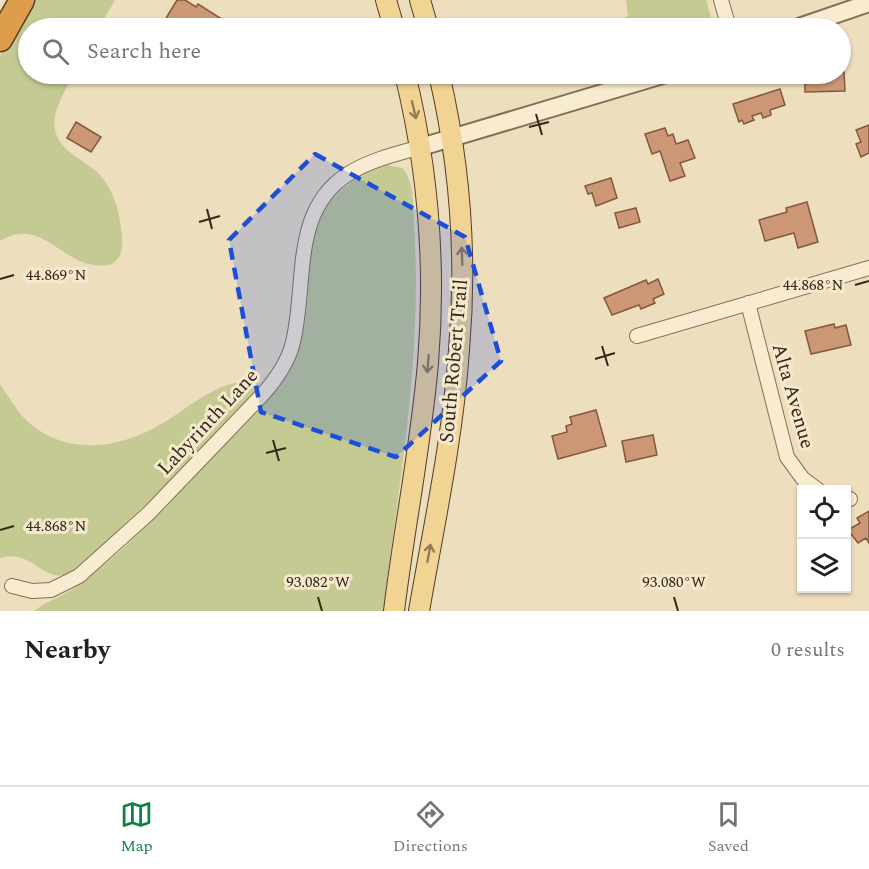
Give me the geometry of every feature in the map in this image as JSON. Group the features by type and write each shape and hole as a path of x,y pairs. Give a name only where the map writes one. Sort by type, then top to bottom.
{"highway":[{"path":"0,39 22,0"}],"main road":[{"path":"386,0 391,18"},
{"path":"420,0 425,18"},
{"name":"South Robert Trail","path":"394,611 428,362 429,236 421,147 407,84"},
{"name":"South Robert Trail","path":"419,611 447,449 459,351 462,253 451,139 441,84"}],"street":[{"path":"721,0 726,18"},
{"path":"825,18 869,3"},
{"path":"421,147 633,84"},
{"name":"Labyrinth Lane","path":"12,586 32,591 51,590 69,584 149,513 264,393 280,371 292,346 305,244 316,209 330,189 347,174 381,159 421,147"},
{"path":"637,336 869,268"},
{"name":"Alta Avenue","path":"748,303 787,456 803,479 812,485"}],"highlighted area":[{"path":"315,154 465,237 501,361 396,457 261,412 229,240"}],"green space":[{"path":"32,0 115,0 105,18 22,18"},
{"path":"626,0 706,0 711,18 624,18 628,16"},
{"path":"18,24 18,84 68,84 57,109 55,130 67,150 100,175 113,196 120,220 122,244 120,255 112,264 96,265 81,262 43,239 30,234 16,234 0,241 0,56"},
{"path":"387,165 402,168 411,187 416,273 408,418 383,611 34,611 72,589 116,555 170,502 275,391 289,370 301,339 307,309 311,252 317,227 329,203 351,183"},
{"path":"239,382 259,388 156,495 75,570 65,575 55,575 22,558 12,556 0,558 0,384 23,417 43,432 59,440 94,445 129,439 146,432 208,394"}],"building":[{"path":"177,0 185,0 196,7 198,4 220,18 166,18"},
{"path":"805,84 845,84 845,91 805,92"},
{"path":"780,89 785,105 770,110 771,115 763,118 761,113 752,116 754,120 744,124 742,120 739,122 733,104"},
{"path":"76,122 101,137 91,152 67,138"},
{"path":"869,125 869,153 861,157 856,144 861,142 856,130"},
{"path":"665,128 668,136 673,134 676,144 688,140 695,158 680,163 685,176 670,181 660,151 652,154 645,134"},
{"path":"611,178 617,198 596,206 592,193 588,194 585,186"},
{"path":"807,202 818,242 798,248 794,233 765,241 759,220 787,212 786,208"},
{"path":"636,208 640,222 619,228 615,213"},
{"path":"658,279 664,294 653,299 655,303 641,309 639,305 612,315 604,298 646,280 648,284"},
{"path":"834,324 835,328 846,325 851,345 811,354 805,331"},
{"path":"596,410 606,446 558,459 552,436 567,432 566,426 572,424 570,417"},
{"path":"653,435 657,455 626,462 622,441"},
{"path":"869,511 869,543 866,538 858,543 851,534 851,528 860,523 857,518"}]}
